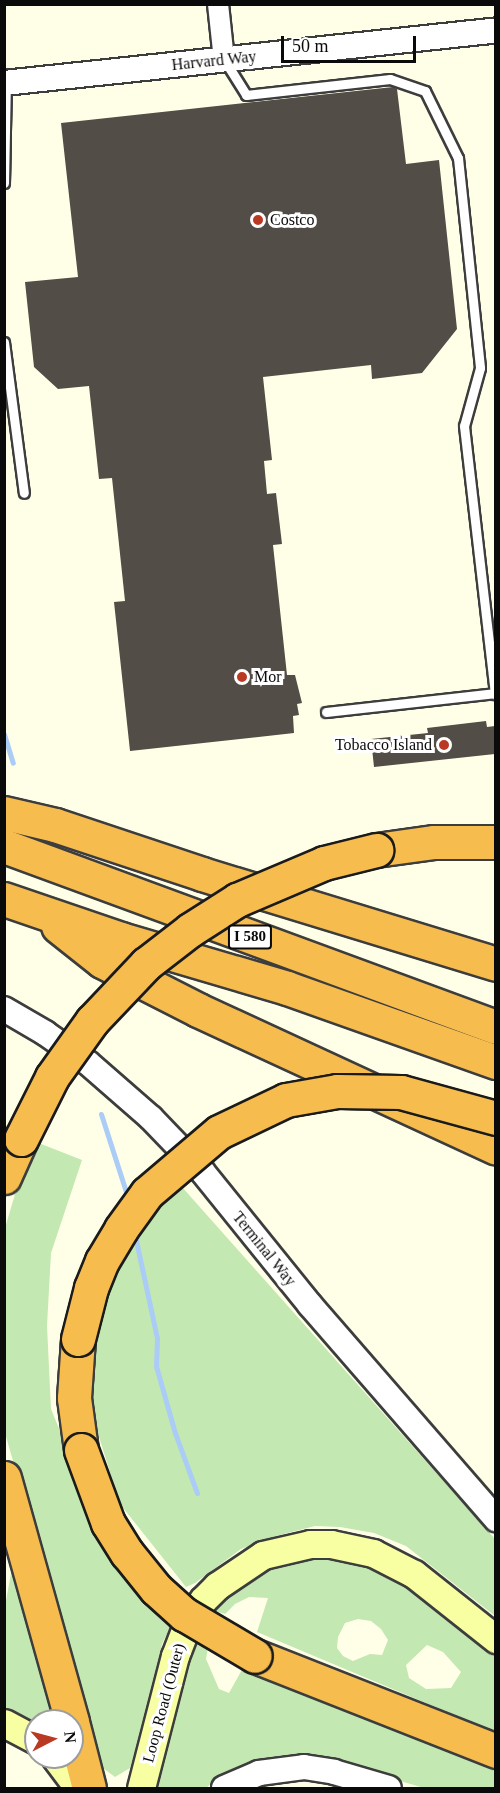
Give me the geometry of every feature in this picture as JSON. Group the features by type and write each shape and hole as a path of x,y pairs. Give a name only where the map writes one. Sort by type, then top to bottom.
{"highway":[{"path":"4,813 55,825 202,874 495,964"},
{"path":"4,1177 52,1077 92,1021 146,964 190,930 237,900 324,864 376,850 434,842 495,842"},
{"name":"I 580","path":"4,846 495,1027"},
{"name":"I 580","path":"4,898 121,939 287,988 495,1062"},
{"path":"38,910 102,961 292,1054 495,1148"},
{"path":"495,1118 401,1092 337,1091 286,1100 219,1131 147,1194 121,1229 102,1261 91,1288 78,1339 74,1398 81,1450 108,1523 156,1589 184,1614 255,1656 495,1751"},
{"path":"4,1478 69,1709"},
{"path":"84,1768 89,1788"}],"main road":[{"name":"Loop Road (Outer)","path":"141,1788 175,1656 186,1627 203,1600 217,1586 263,1555 310,1544 331,1544 373,1553 414,1574 495,1639"},
{"path":"6,1726 24,1734"},
{"path":"64,1769 78,1788"}],"street":[{"path":"218,4 224,60"},
{"name":"Harvard Way","path":"5,83 495,30"},
{"name":"Terminal Way","path":"4,1010 45,1033 88,1063 151,1118 202,1171 310,1305 495,1519"},
{"path":"224,1788 259,1773 304,1767 334,1772 388,1788"}],"lane":[{"path":"224,60 246,95 390,79 425,91 458,158 480,368 464,426 495,694 326,712"},
{"path":"4,183 5,83"},
{"path":"4,342 24,493"}],"green space":[{"path":"31,1140 82,1160 51,1253 47,1326 51,1409 85,1492 175,1617 162,1644 149,1706 130,1768 115,1777 103,1768 90,1730 5,1433 5,1228"},
{"path":"174,1178 495,1539 495,1616 406,1546 374,1533 340,1527 315,1526 276,1536 241,1549 195,1583 186,1587 120,1504 95,1424 90,1361 102,1296 122,1249"},
{"path":"335,1556 366,1563 394,1575 495,1654 495,1732 257,1632 268,1598 249,1597 235,1604 225,1614 212,1610 258,1569 293,1557","holes":["358,1619 371,1621 381,1629 388,1640 382,1655 370,1654 353,1661 343,1656 337,1648 338,1637 345,1623","427,1645 443,1652 461,1672 451,1688 426,1689 409,1678 406,1665"]},
{"path":"14,1557 58,1709 24,1709 24,1718 5,1709 5,1606"},
{"path":"197,1632 209,1641 206,1659 219,1689 229,1693 248,1659 495,1757 495,1788 424,1788 336,1762 308,1756 283,1756 248,1765 214,1781 206,1788 155,1788 177,1696"}],"building":[{"name":"Costco","path":"393,87 397,89 406,164 439,160 457,329 422,373 372,379 371,365 263,377 272,460 264,461 267,494 276,493 282,544 273,545 287,675 295,675 302,703 297,704 299,715 293,716 294,733 130,751 114,602 125,601 112,478 99,479 89,386 58,389 34,367 25,282 78,277 61,123"},
{"path":"486,721 487,727 495,726 495,754 374,767 371,739 428,733 427,728"}],"waterway":[{"path":"4,734 13,763"},
{"path":"101,1114 128,1198"},
{"path":"134,1231 157,1338 156,1366 175,1433 197,1493"}],"place":[{"name":"Costco","path":"258,220"},
{"name":"Mor","path":"242,677"},
{"name":"Tobacco Island","path":"444,745"}]}
